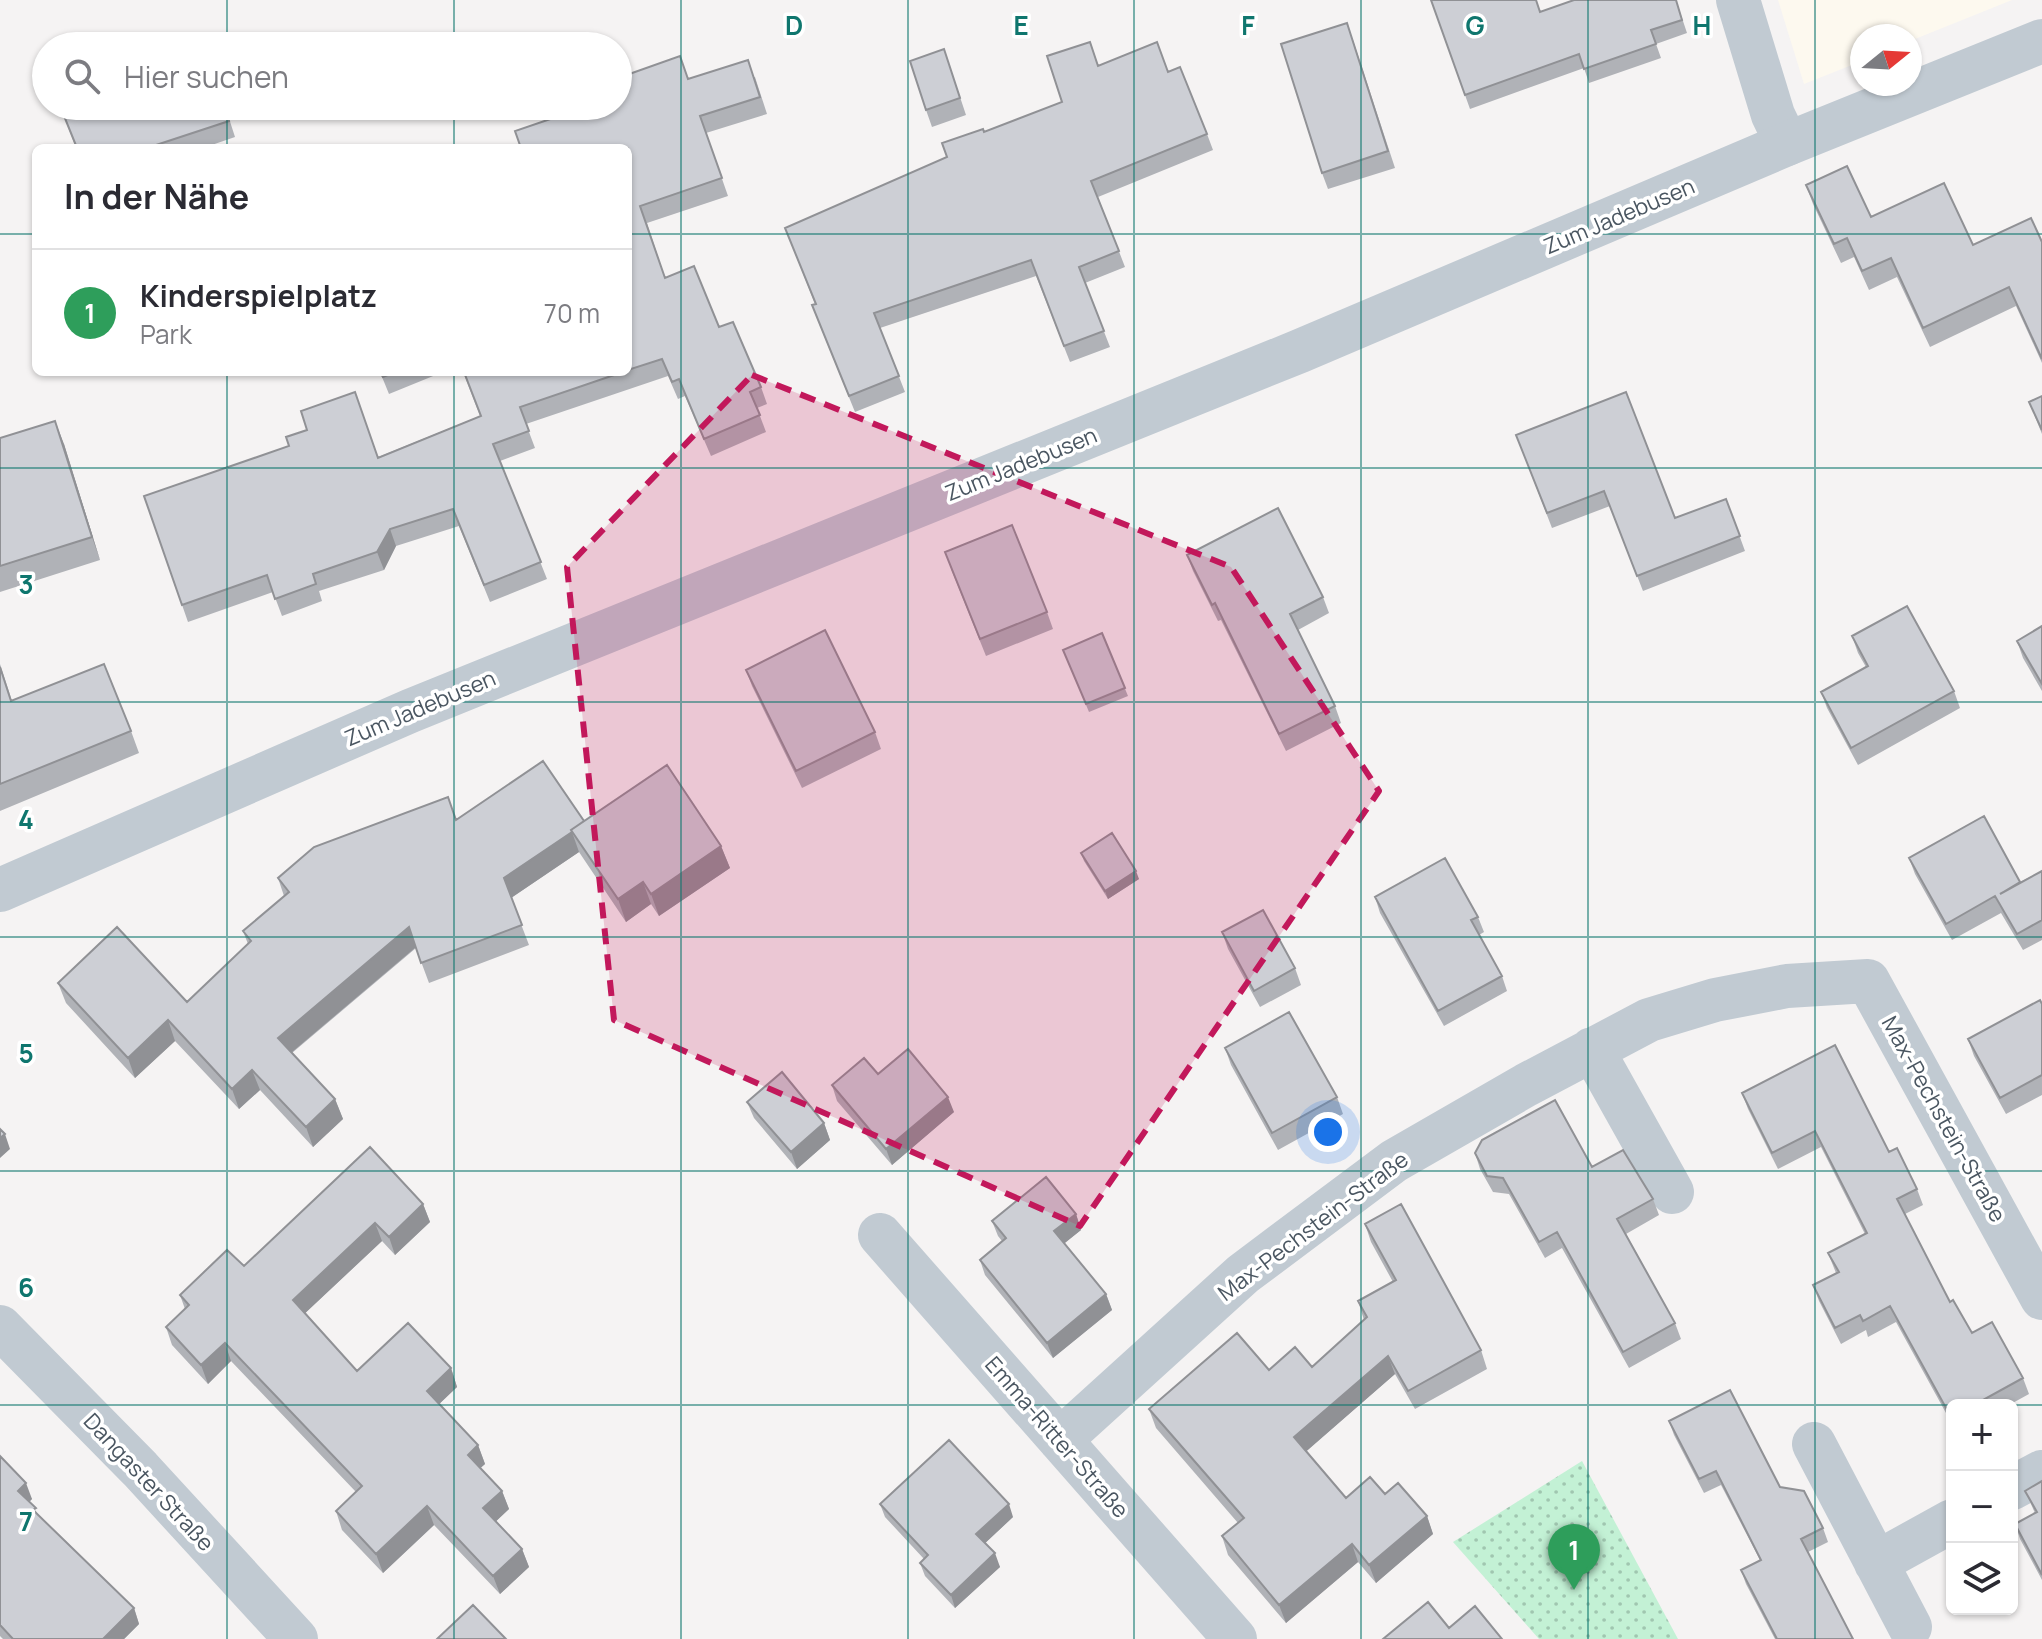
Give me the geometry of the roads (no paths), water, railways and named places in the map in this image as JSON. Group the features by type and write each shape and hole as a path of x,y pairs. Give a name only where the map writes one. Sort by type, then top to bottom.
{"street":[{"path":"1738,0 1773,115 1787,144"},
{"name":"Zum Jadebusen","path":"0,890 410,711 1300,351 1787,144 2042,41"},
{"name":"Max-Pechstein-Straße","path":"1060,1440 1243,1274 1394,1161 1649,1020 1715,1000 1787,986 1868,981 2042,1298"},
{"path":"1592,1049 1672,1192"},
{"name":"Emma-Ritter-Straße","path":"880,1235 1235,1639"},
{"name":"Dangaster Straße","path":"0,1327 140,1469 296,1639"},
{"path":"1814,1444 1910,1627"},
{"path":"2018,1485 2042,1472"},
{"path":"1876,1563 1946,1524"}],"place":[{"name":"Kinderspielplatz","path":"1574,1590"}]}
